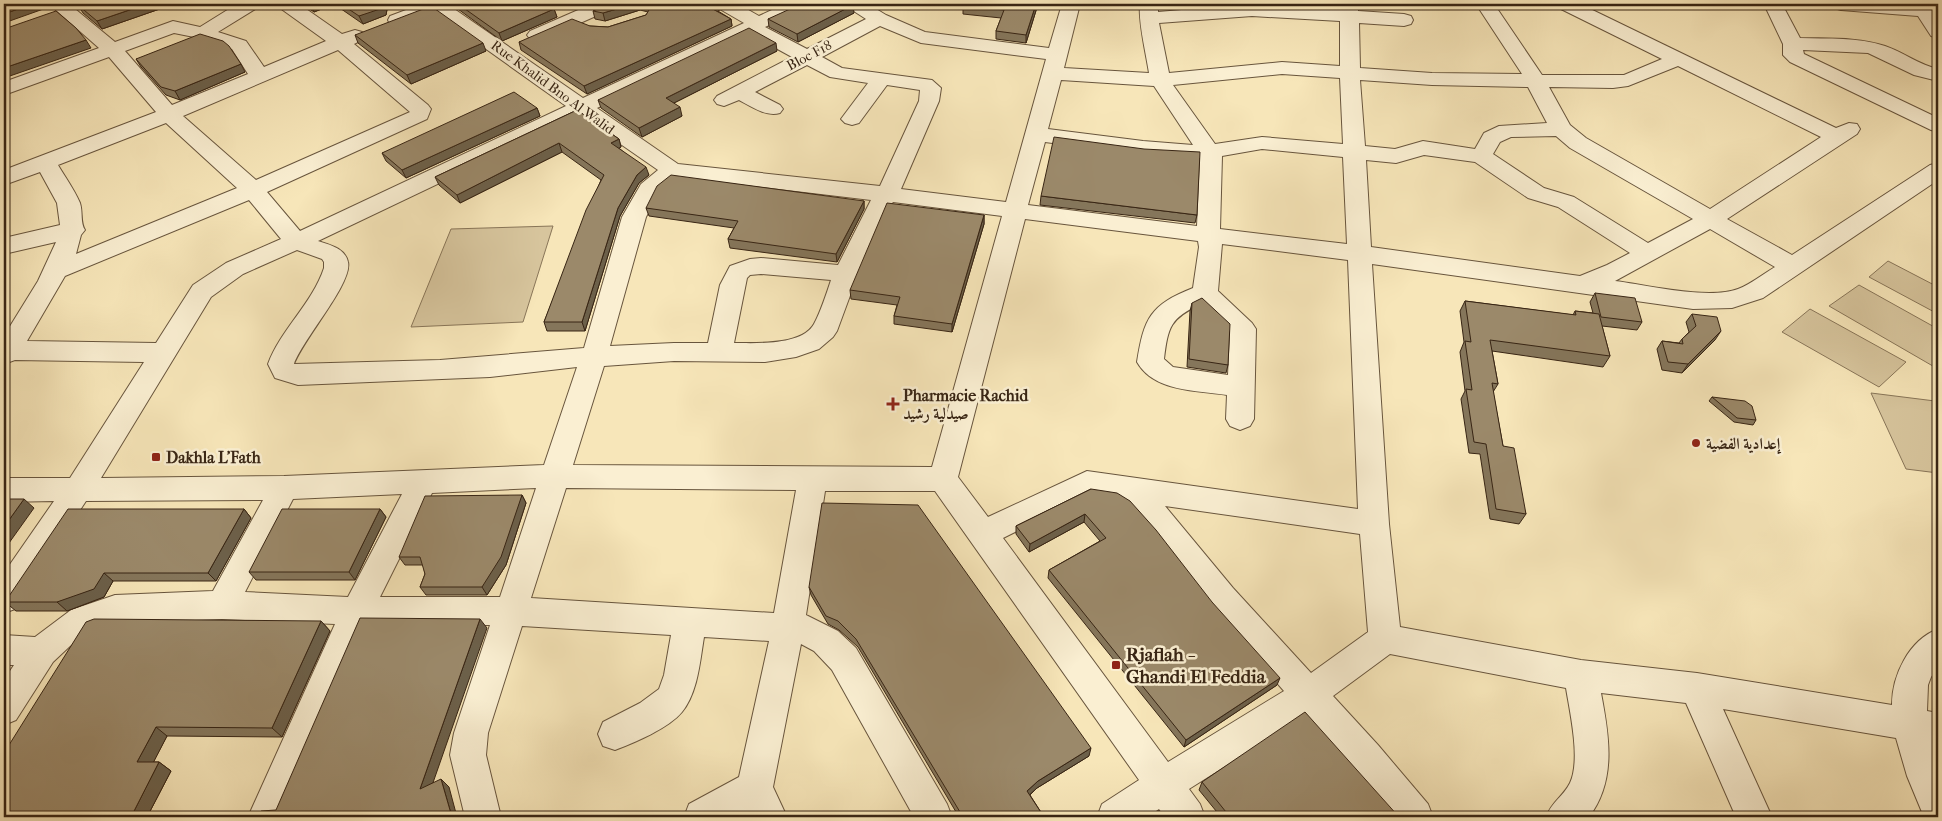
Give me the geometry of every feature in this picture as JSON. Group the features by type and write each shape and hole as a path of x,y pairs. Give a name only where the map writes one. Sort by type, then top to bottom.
{"street":[{"path":"203,33 250,4"},
{"path":"56,271 253,190 414,118 422,112 417,104 340,42 287,4"},
{"path":"4,178 169,114 259,75 436,4"},
{"name":"Rue Khalid Bno Al Walid","path":"436,4 580,108 672,170"},
{"path":"502,50 569,13 607,4"},
{"path":"63,9 112,50 169,114 253,190 296,242 330,253 336,261 336,268 314,310 284,354 282,364 284,371 290,374 310,376 354,372 440,370 674,352 765,353 796,348 810,342 824,331 846,274 877,207 887,195 929,101 931,88 925,84 838,74 804,57 725,4"},
{"path":"4,599 77,490 202,291 228,271 296,242 799,4"},
{"path":"856,4 879,19 911,34 1055,64 1160,80 1267,68 1451,80 1621,82 1678,59"},
{"path":"1071,4 943,479 981,534 1188,817"},
{"path":"1484,4 1526,62 1561,129 1578,143 1792,266"},
{"path":"1566,4 1678,59 1842,133 1710,218 1616,271 1582,285"},
{"path":"1773,4 1793,44 1793,54 1797,58 1938,126"},
{"path":"1841,4 1929,6 1938,32"},
{"path":"1349,10 1350,74 1374,524 1385,639"},
{"path":"1205,292 1211,247 1208,235 1210,152 1160,80 1162,44 1149,11 1349,10 1404,20"},
{"path":"569,13 593,28"},
{"name":"Bloc F18","path":"773,108 732,96 879,19"},
{"path":"4,89 173,27 203,33 240,45 259,75"},
{"path":"1793,44 1871,48 1887,54 1918,71 1938,75"},
{"path":"852,119 881,79"},
{"path":"1482,156 1492,138 1507,131 1561,129"},
{"path":"1036,134 1143,148 1210,152 1262,143 1396,156 1423,148 1482,156 1536,193 1566,202 1648,253"},
{"path":"5,352 56,271 67,249 73,230 70,209 45,162"},
{"path":"483,817 470,763 468,746 510,611 594,357 634,217 649,189 672,170 1361,254 1693,300 1716,301 1746,296 1938,170"},
{"path":"4,246 73,230"},
{"path":"719,352 732,284 735,275 740,269 761,266 846,274"},
{"path":"1205,292 1243,329 1240,418"},
{"path":"1205,292 1173,307 1162,315 1154,336 1150,362 1163,374 1173,377 1241,387"},
{"path":"5,352 164,353"},
{"path":"4,490 284,488 554,476 943,479"},
{"path":"702,817 762,802 812,479"},
{"path":"266,817 357,611 423,482"},
{"path":"981,534 1055,500 1082,484 1374,524"},
{"path":"222,605 284,488"},
{"path":"1124,490 1146,504 1222,598 1366,757 1416,817"},
{"path":"4,708 41,652 59,636 82,620 115,609 130,607 222,605 357,611 510,611 804,629 826,641 844,659 934,817"},
{"path":"615,734 659,710 670,701 677,691 690,622"},
{"path":"1115,817 1309,694 1385,639 1581,675 1697,689 1925,727"},
{"path":"1938,644 1916,670 1910,686 1910,704 1925,727 1921,764 1938,807"},
{"path":"4,650 41,652"},
{"path":"1564,817 1580,800 1587,787 1591,770 1590,740 1581,675"},
{"path":"1697,689 1754,817"}],"shaded area":[{"path":"553,226 523,322 411,327 451,229"},
{"path":"1888,261 1938,287 1938,314 1869,277"},
{"path":"1859,285 1938,329 1938,369 1829,306"},
{"path":"1810,309 1906,362 1879,387 1782,332"},
{"path":"1871,393 1935,401 1938,408 1938,473 1906,469"}],"building":[{"path":"4,4 32,4 4,14"},
{"path":"147,4 97,21 78,5"},
{"path":"341,4 383,4 383,8 359,16"},
{"path":"458,4 546,4 554,9 499,33"},
{"path":"609,4 634,4 603,13 593,11"},
{"path":"647,4 715,4 709,7 731,19 584,86 519,42 572,19 590,26 608,27 646,15 649,10"},
{"path":"801,4 853,5 797,34 768,19"},
{"path":"964,4 1036,4 1026,35 996,31 1004,10 963,6"},
{"path":"431,6 483,43 407,75 355,35"},
{"path":"56,11 76,28 86,40 4,68 4,29"},
{"path":"749,28 776,43 666,98 680,107 639,128 598,100"},
{"path":"200,34 223,41 229,46 241,64 175,91 161,87 136,59"},
{"path":"514,92 537,108 402,170 382,153"},
{"path":"577,110 619,139 611,143 646,167 637,175 618,208 582,322 544,322 586,210 604,175 559,143 457,195 435,177"},
{"path":"1054,137 1144,149 1200,152 1197,215 1041,196"},
{"path":"671,175 864,201 836,254 728,239 738,221 646,208 657,186"},
{"path":"887,203 984,215 952,324 894,316 900,297 850,290"},
{"path":"1595,293 1635,298 1642,322 1601,317"},
{"path":"1202,298 1230,324 1228,365 1189,359 1192,303"},
{"path":"1465,301 1576,315 1575,311 1599,314 1610,356 1490,340 1498,384 1492,383 1503,446 1514,448 1526,514 1496,509 1486,444 1474,442 1466,389 1472,390 1465,341 1471,342"},
{"path":"1692,314 1717,317 1721,331 1688,364 1668,362 1662,341 1683,344 1682,339 1696,326"},
{"path":"1712,397 1745,401 1752,406 1756,420 1737,418"},
{"path":"1091,489 1117,493 1130,501 1156,530 1212,602 1280,678 1186,740 1049,570 1106,538 1085,514 1030,544 1016,526"},
{"path":"522,495 501,557 482,587 420,587 425,574 420,557 399,557 425,496"},
{"path":"4,499 24,499 4,527"},
{"path":"822,503 918,505 1091,748 1038,781 1027,791 1044,817 963,817 856,639 838,621 826,616 809,587"},
{"path":"68,509 244,509 208,573 104,573 94,589 57,602 5,602"},
{"path":"282,509 380,509 349,572 249,572"},
{"path":"360,618 480,619 420,789 441,779 452,817 258,817 261,811 276,810"},
{"path":"94,619 321,621 272,728 156,727 137,762 159,762 131,817 4,817 4,753 86,622"},
{"path":"1305,712 1399,817 1230,817 1202,782"}],"place":[{"name":"Pharmacie Rachid صيدلية رشيد","path":"893,404"},
{"name":"إعدادية الفضية","path":"1696,443"},
{"name":"Dakhla L'Fath","path":"156,457"},
{"name":"Rjaflah - Ghandi El Feddia","path":"1116,665"}]}
